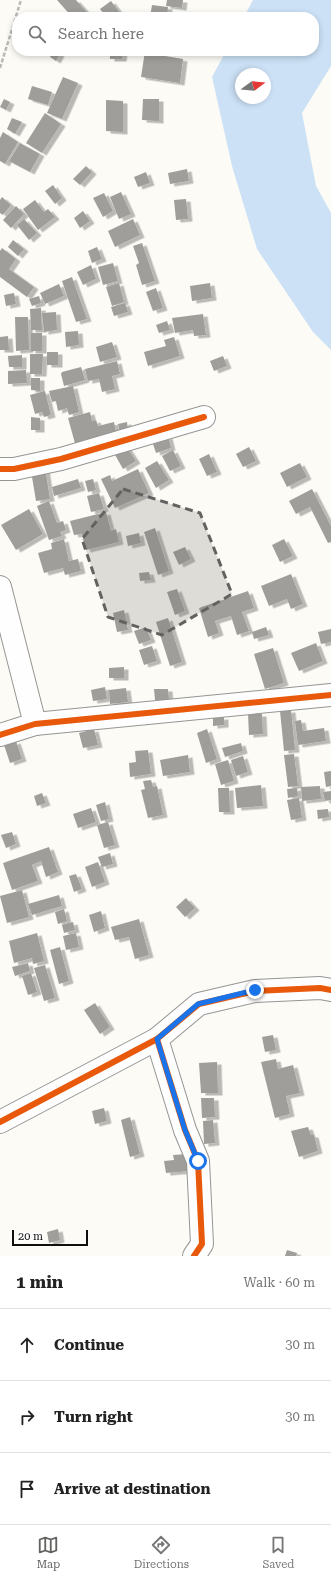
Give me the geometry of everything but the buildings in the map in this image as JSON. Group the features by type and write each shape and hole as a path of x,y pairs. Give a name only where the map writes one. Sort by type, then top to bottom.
{"street":[{"path":"0,469 14,469 62,459 204,417"},
{"path":"0,587 35,724"},
{"path":"0,735 35,724 331,695"},
{"path":"0,1122 157,1039 198,1004 255,990 320,988 331,990"},
{"path":"157,1039 185,1130 198,1161 202,1244 194,1256"}],"path":[{"path":"17,12 21,0"},
{"path":"0,68 12,29"}],"highlighted area":[{"path":"123,489 200,513 232,594 162,635 108,617 82,539"}],"water":[{"path":"253,0 331,0 331,66 302,113 316,186 331,213 331,350 313,332 257,249 232,166 212,77 223,56 319,56 319,12 247,12"}],"cycle path":[{"path":"0,469 14,469 61,459 204,417"},
{"path":"0,735 35,724 331,695"},
{"path":"0,1122 157,1039 199,1004 255,991 320,988 331,990"},
{"path":"157,1039 185,1130 198,1161 202,1244 194,1256"}],"route":[{"path":"198,1161 185,1130 157,1039 198,1004 255,990"}]}
